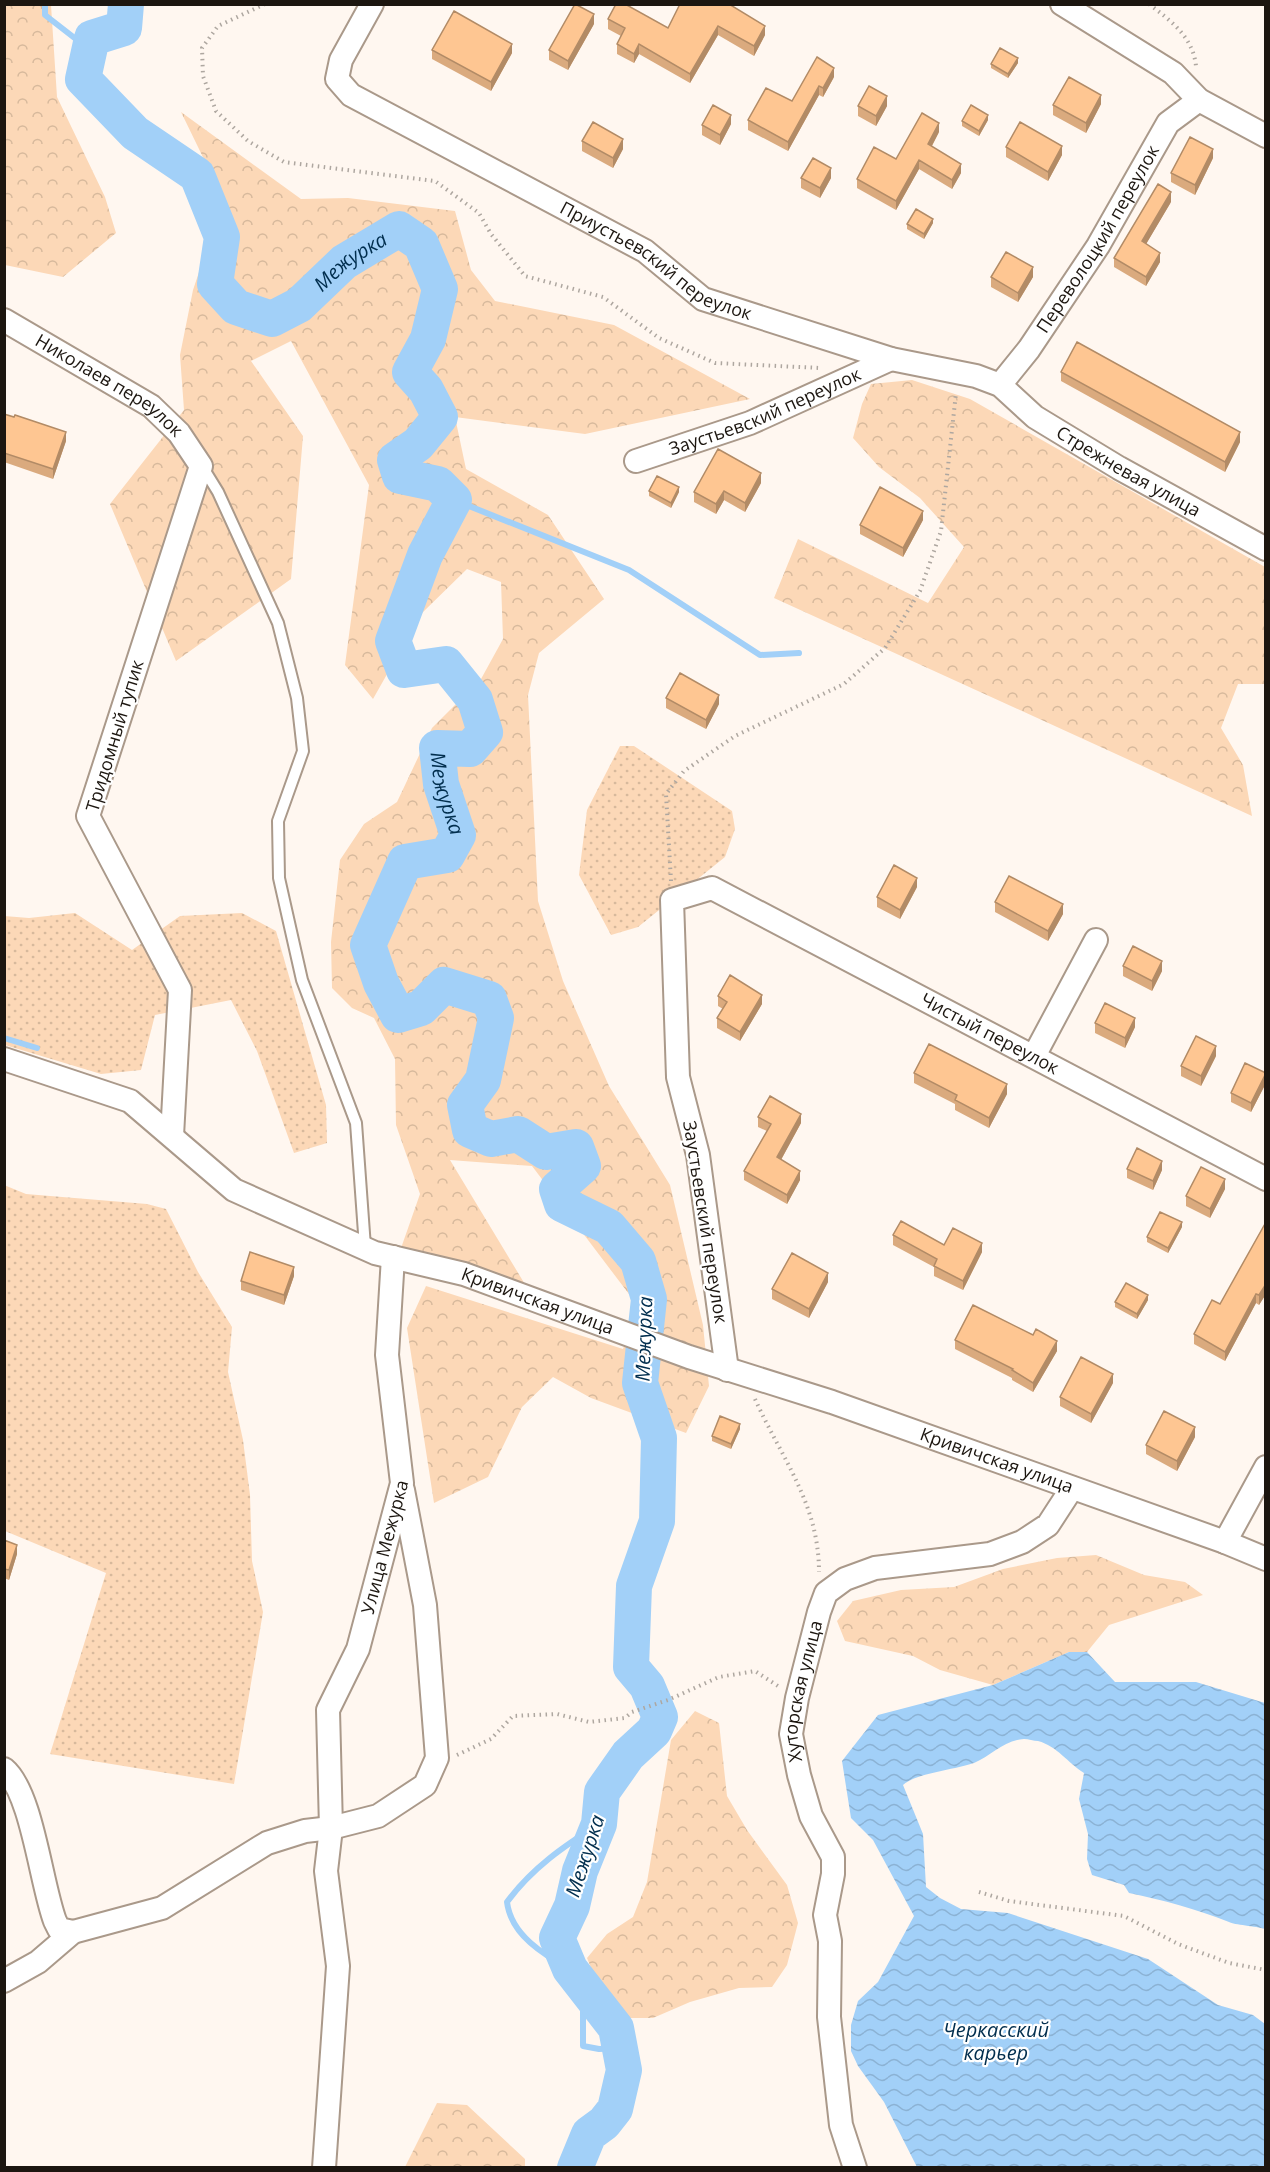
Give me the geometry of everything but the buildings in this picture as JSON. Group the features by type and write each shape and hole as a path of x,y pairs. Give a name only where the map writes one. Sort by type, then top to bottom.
{"street":[{"name":"Приустьевский переулок","path":"372,4 341,60 337,80 351,95 645,251 703,299 891,359 958,375 976,376 1000,385"},
{"path":"1062,4 1173,73 1199,100 1266,136"},
{"name":"Переволоцкий переулок","path":"1000,385 1029,349 1098,246 1168,123 1199,100"},
{"name":"Николаев переулок","path":"4,320 151,406 179,433 201,466"},
{"name":"Заустьевский переулок","path":"636,461 750,423 891,359"},
{"name":"Стрежневая улица","path":"1000,385 1035,417 1119,468 1266,549"},
{"name":"Тридомный тупик","path":"172,1136 180,990 88,816 201,466"},
{"name":"Чистый переулок","path":"672,900 712,888 1266,1179"},
{"name":"Заустьевский переулок","path":"672,900 678,1077 698,1155 735,1372"},
{"path":"1034,1056 1096,940"},
{"name":"Кривичская улица","path":"4,1059 130,1101 234,1190 365,1248 464,1274 688,1357 832,1402 1225,1542 1266,1559"},
{"name":"Улица Межурка","path":"324,2168 338,1966 326,1871 331,1828 328,1710 358,1649 402,1483 387,1355 393,1257"},
{"path":"1225,1542 1266,1467"},
{"path":"4,1981 38,1962 73,1932 162,1908 267,1843 305,1831 331,1828 378,1816 425,1785 437,1758 425,1605 402,1483"},
{"name":"Хуторская улица","path":"855,2168 841,2125 829,2017 830,1941 825,1915 833,1874 833,1857 811,1816 799,1775 791,1734 796,1698 819,1612 826,1593 838,1583 875,1568 990,1554 1022,1542 1048,1525 1072,1488"},
{"path":"4,1769 18,1788 55,1921 59,1929 73,1932"}],"lane":[{"path":"201,466 218,492 278,623 297,698 303,751 278,821 279,878 302,980 356,1123 365,1248"}],"path":[{"path":"265,4 218,26 202,48 203,75 216,111 248,141 284,162 435,181 479,213 525,276 603,297 658,338 715,363 822,368"},
{"path":"1149,4 1177,25 1194,53 1199,100"},
{"path":"672,900 666,794 684,771 735,736 844,684 885,648 920,591 940,531 958,375"},
{"path":"735,1372 804,1494 819,1545 819,1579"},
{"path":"437,1758 457,1755 491,1739 513,1716 556,1714 589,1722 625,1718 632,1712 646,1709 719,1677 755,1671 796,1698"},
{"path":"979,1892 1009,1901 1124,1916 1178,1944 1229,1963 1266,1970"}],"green space":[{"path":"4,5 51,5 57,97 105,197 116,233 63,277 5,265"},
{"path":"181,112 301,199 348,198 455,211 471,270 495,301 614,325 750,399 585,434 455,417 466,469 548,515 604,599 539,653 528,695 538,901 563,981 609,1086 670,1185 703,1325 709,1386 686,1433 591,1398 553,1377 522,1407 488,1477 434,1503 407,1328 426,1286 623,1349 638,1306 532,1166 450,1160 526,1286 400,1251 420,1194 396,1125 395,1059 374,1018 352,1008 332,988 331,942 340,860 364,824 397,802 432,728 481,679 503,639 501,582 467,569 421,614 373,699 345,665 369,485 291,341 251,361 303,436 291,579 176,661 110,504 184,410 180,355 193,290 202,263 233,219"},
{"path":"912,380 970,399 1265,567 1265,684 1238,684 1221,728 1243,765 1252,816 774,598 798,539 928,603 964,547 920,498 879,467 853,438 862,404 871,384"},
{"path":"620,746 634,746 732,811 735,829 725,857 638,927 611,935 579,875 587,810"},
{"path":"75,913 132,950 180,916 242,913 276,931 326,1105 327,1143 294,1153 257,1051 231,1000 155,1015 141,1070 101,1074 5,1045 4,916 29,918"},
{"path":"4,1185 26,1194 147,1204 166,1209 198,1272 232,1327 228,1372 243,1440 250,1495 252,1561 263,1612 234,1784 50,1754 106,1573 5,1531"},
{"path":"1096,1555 1144,1575 1185,1582 1203,1595 1109,1625 1087,1652 1069,1652 993,1685 940,1670 913,1656 845,1641 837,1621 853,1601 901,1590 954,1587 1003,1569 1057,1558"},
{"path":"695,1711 719,1723 727,1796 747,1830 787,1885 798,1923 787,1965 772,1987 739,1988 690,2002 653,2018 612,2018 587,1958 607,1934 633,1917 647,1882 671,1740"},
{"path":"437,2103 467,2105 525,2159 525,2167 405,2167"}],"water":[{"name":"Черкасский карьер","path":"1069,1652 1087,1652 1115,1682 1196,1682 1265,1703 1265,1929 1232,1923 1179,1905 1129,1893 1124,1885 1092,1875 1087,1859 1088,1834 1079,1799 1084,1773 1045,1743 1026,1739 1010,1742 974,1763 917,1777 903,1785 923,1834 926,1887 940,1898 961,1909 1008,1913 1148,1959 1218,2005 1253,2015 1265,2024 1265,2167 917,2167 884,2102 858,2066 851,2051 851,2025 858,2001 878,1982 914,1916 873,1840 851,1818 842,1761 878,1715 993,1685"}],"waterway":[{"path":"45,4 45,15 90,50"},
{"name":"Межурка","path":"126,4 124,28 92,38 83,79 135,133 197,175 222,237 215,284 236,307 272,319 299,305 344,262 399,229 421,244 440,289 428,339 410,372 426,390 440,417 418,444 395,460 400,476 438,484 454,500 425,555 393,641 404,670 446,664 475,700 485,732 470,749 437,748 441,784 458,835 447,855 405,862 368,945 381,983 398,1015 421,1008 444,985 489,999 496,1018 483,1080 465,1105 470,1130 491,1139 518,1134 546,1152 576,1147 583,1166 557,1189 562,1204 609,1227 638,1261 649,1299 640,1383 659,1438 657,1521 634,1586 631,1667 647,1686 660,1717 654,1731 628,1755 602,1792 599,1824 580,1871 572,1906 557,1938 570,1969 616,2028 624,2070 615,2109 604,2123 589,2134 575,2168"},
{"path":"454,500 629,570 760,655 799,653"},
{"path":"4,1038 37,1048"},
{"path":"570,1969 530,1943 515,1924 507,1902 549,1858 599,1824"},
{"path":"583,1985 583,2046 599,2049 620,2048"}]}
